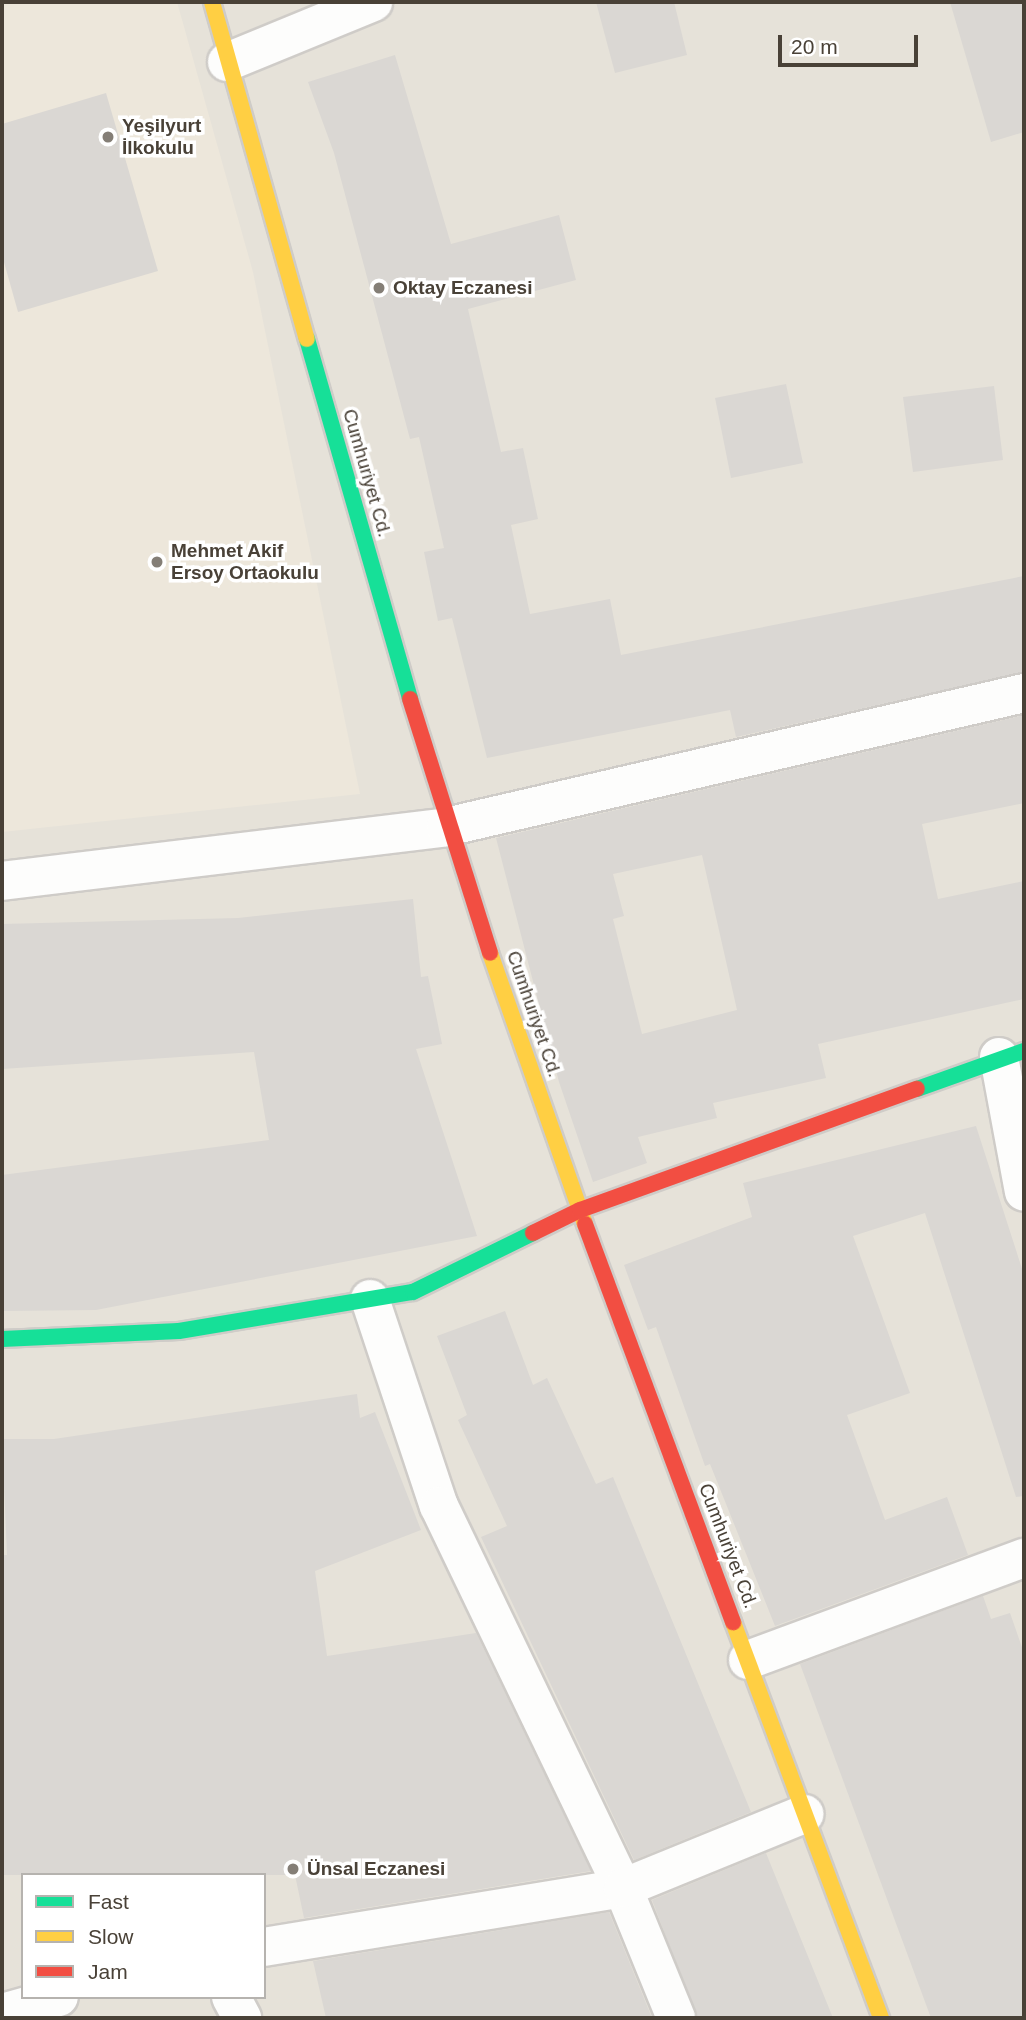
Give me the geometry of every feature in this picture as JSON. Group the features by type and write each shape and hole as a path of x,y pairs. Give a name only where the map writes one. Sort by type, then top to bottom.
{"main road":[{"name":"Cumhuriyet Cd.","path":"212,2 446,827 580,1210 881,2018"},
{"path":"2,1339 179,1331 413,1292 580,1210 1012,1054"}],"street":[{"path":"227,62 373,2"},
{"path":"2,881 446,827 1024,693"},
{"path":"1012,1054 1024,1192"},
{"path":"370,1299 439,1506 623,1888 676,2018"},
{"path":"748,1660 1024,1558"},
{"path":"266,1947 623,1888 804,1814"},
{"path":"2,2013 52,1999"},
{"path":"232,1999 242,2018"}],"shaded area":[{"path":"2,2 1024,2 1024,2018 2,2018"},
{"name":"Mehmet Akif Ersoy Ortaokulu","path":"2,2 177,2 253,272 360,794 2,832"}],"building":[{"path":"596,2 674,2 687,55 615,73"},
{"path":"950,2 1024,2 1024,132 991,142"},
{"path":"395,55 451,244 559,215 576,280 468,309 501,452 523,448 538,519 511,525 530,614 610,599 621,655 1024,576 1024,672 736,737 730,710 487,758 452,618 438,621 424,552 444,548 419,437 410,439 334,153 308,82"},
{"path":"106,93 158,271 18,312 2,255 2,124"},
{"path":"786,384 803,463 731,478 715,398"},
{"path":"994,386 1003,460 913,472 903,397"},
{"path":"1024,715 1024,803 922,824 938,899 1024,881 1024,999 818,1044 826,1078 713,1103 717,1118 638,1137 647,1163 593,1182 559,1082 496,838","holes":["702,855 737,1010 642,1034 613,919 624,916 613,874"]},
{"path":"413,899 421,977 428,976 442,1044 416,1049 477,1236 96,1310 2,1311 2,1175 269,1140 254,1052 2,1069 2,924 238,918"},
{"path":"976,1126 1024,1275 1024,1496 1016,1497 925,1213 853,1236 910,1393 847,1415 885,1520 947,1497 968,1555 775,1626 710,1464 705,1466 656,1327 648,1330 624,1265 752,1217 743,1183"},
{"path":"505,1311 533,1385 547,1378 596,1484 613,1477 751,1812 634,1860 481,1537 507,1526 458,1420 467,1415 437,1336"},
{"path":"357,1394 360,1418 375,1412 421,1530 315,1571 327,1656 476,1633 591,1871 304,1918 295,1875 2,1875 2,1555 7,1555 2,1439 54,1439"},
{"path":"983,1596 991,1619 1010,1613 1024,1653 1024,2018 931,2018 800,1664"},
{"path":"766,1853 833,2018 697,2018 652,1900"},
{"path":"609,1912 652,2018 326,2018 313,1961"}],"traffic: fast":[{"path":"307,339 410,699"},
{"path":"917,1089 1024,1051"},
{"path":"2,1339 179,1331 413,1292 533,1233"}],"traffic: slow":[{"path":"212,2 307,339"},
{"path":"490,953 585,1224"},
{"path":"733,1622 881,2018"}],"traffic: jam":[{"path":"410,699 490,953"},
{"path":"533,1233 580,1210 917,1089"},
{"path":"585,1224 733,1622"}],"place":[{"name":"Yeşilyurt İlkokulu","path":"108,137"},
{"name":"Oktay Eczanesi","path":"379,288"},
{"name":"Mehmet Akif Ersoy Ortaokulu","path":"157,562"},
{"name":"Ünsal Eczanesi","path":"293,1869"}]}
